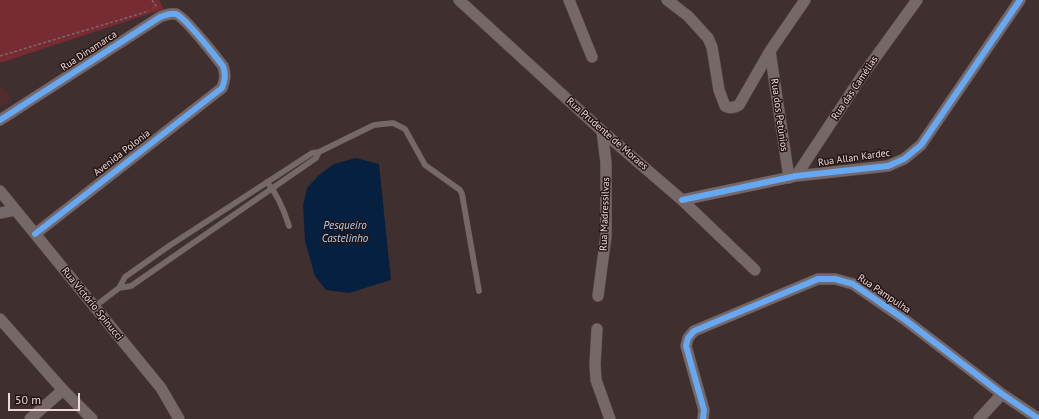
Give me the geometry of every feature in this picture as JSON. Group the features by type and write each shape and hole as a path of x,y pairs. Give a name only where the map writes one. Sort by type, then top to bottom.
{"street":[{"name":"Rua Prudente de Moraes","path":"458,0 602,131 682,200 755,270"},
{"path":"569,0 592,57"},
{"path":"669,2 688,16 708,38 712,47 719,90 725,106 728,108 734,108 739,105 770,51 805,0"},
{"name":"Rua das Camélias","path":"792,177 917,0"},
{"name":"Rua Allan Kardec","path":"682,200 792,177 888,166 904,159 921,145 1020,0"},
{"name":"Rua Dinamarca","path":"0,120 160,17 168,14 176,14 189,25"},
{"name":"Avenida Polonia","path":"35,234 222,88 225,80 223,66 189,25"},
{"name":"Rua dos Petúnios","path":"770,51 792,177"},
{"name":"Rua Madressilvas","path":"598,296 606,236 606,171 602,131"},
{"name":"Rua Victório Spinucci","path":"0,191 161,388 179,419"},
{"path":"0,213 15,210"},
{"name":"Rua Pampulha","path":"702,419 704,410 686,346 688,338 694,331 818,279 835,279 853,284 904,319 1002,394 1039,419"},
{"path":"2,324 62,390 92,419"},
{"path":"597,329 595,364 596,380 610,419"},
{"path":"30,419 62,390"},
{"path":"979,419 1002,394"}],"lane":[{"path":"94,307 119,288 125,277 169,246 312,153 319,152 374,125 393,122 405,128 425,165 460,190 462,194 479,291"},
{"path":"119,288 131,286 273,189 316,158 319,152"},
{"path":"267,182 273,189 282,206 289,226"},
{"path":"215,216 220,225"},
{"path":"169,246 175,256"}],"path":[{"path":"0,56 150,11 156,6 152,0"}],"shaded area":[{"path":"0,0 159,0 164,9 0,63"},
{"path":"0,85 12,99 0,107"}],"water":[{"name":"Pesqueiro Castelinho","path":"356,158 379,164 391,280 349,293 326,290 315,276 305,241 303,205 307,188 319,175 334,164"}],"cycle path":[{"path":"682,200 796,176 888,166 904,159 921,145 1020,0"},
{"path":"0,120 160,17 168,14 176,14 186,22 223,66 225,72 222,88 35,234"},
{"path":"703,419 704,410 686,346 688,338 694,331 818,279 835,279 853,284 904,319 1002,394 1039,419"}]}
